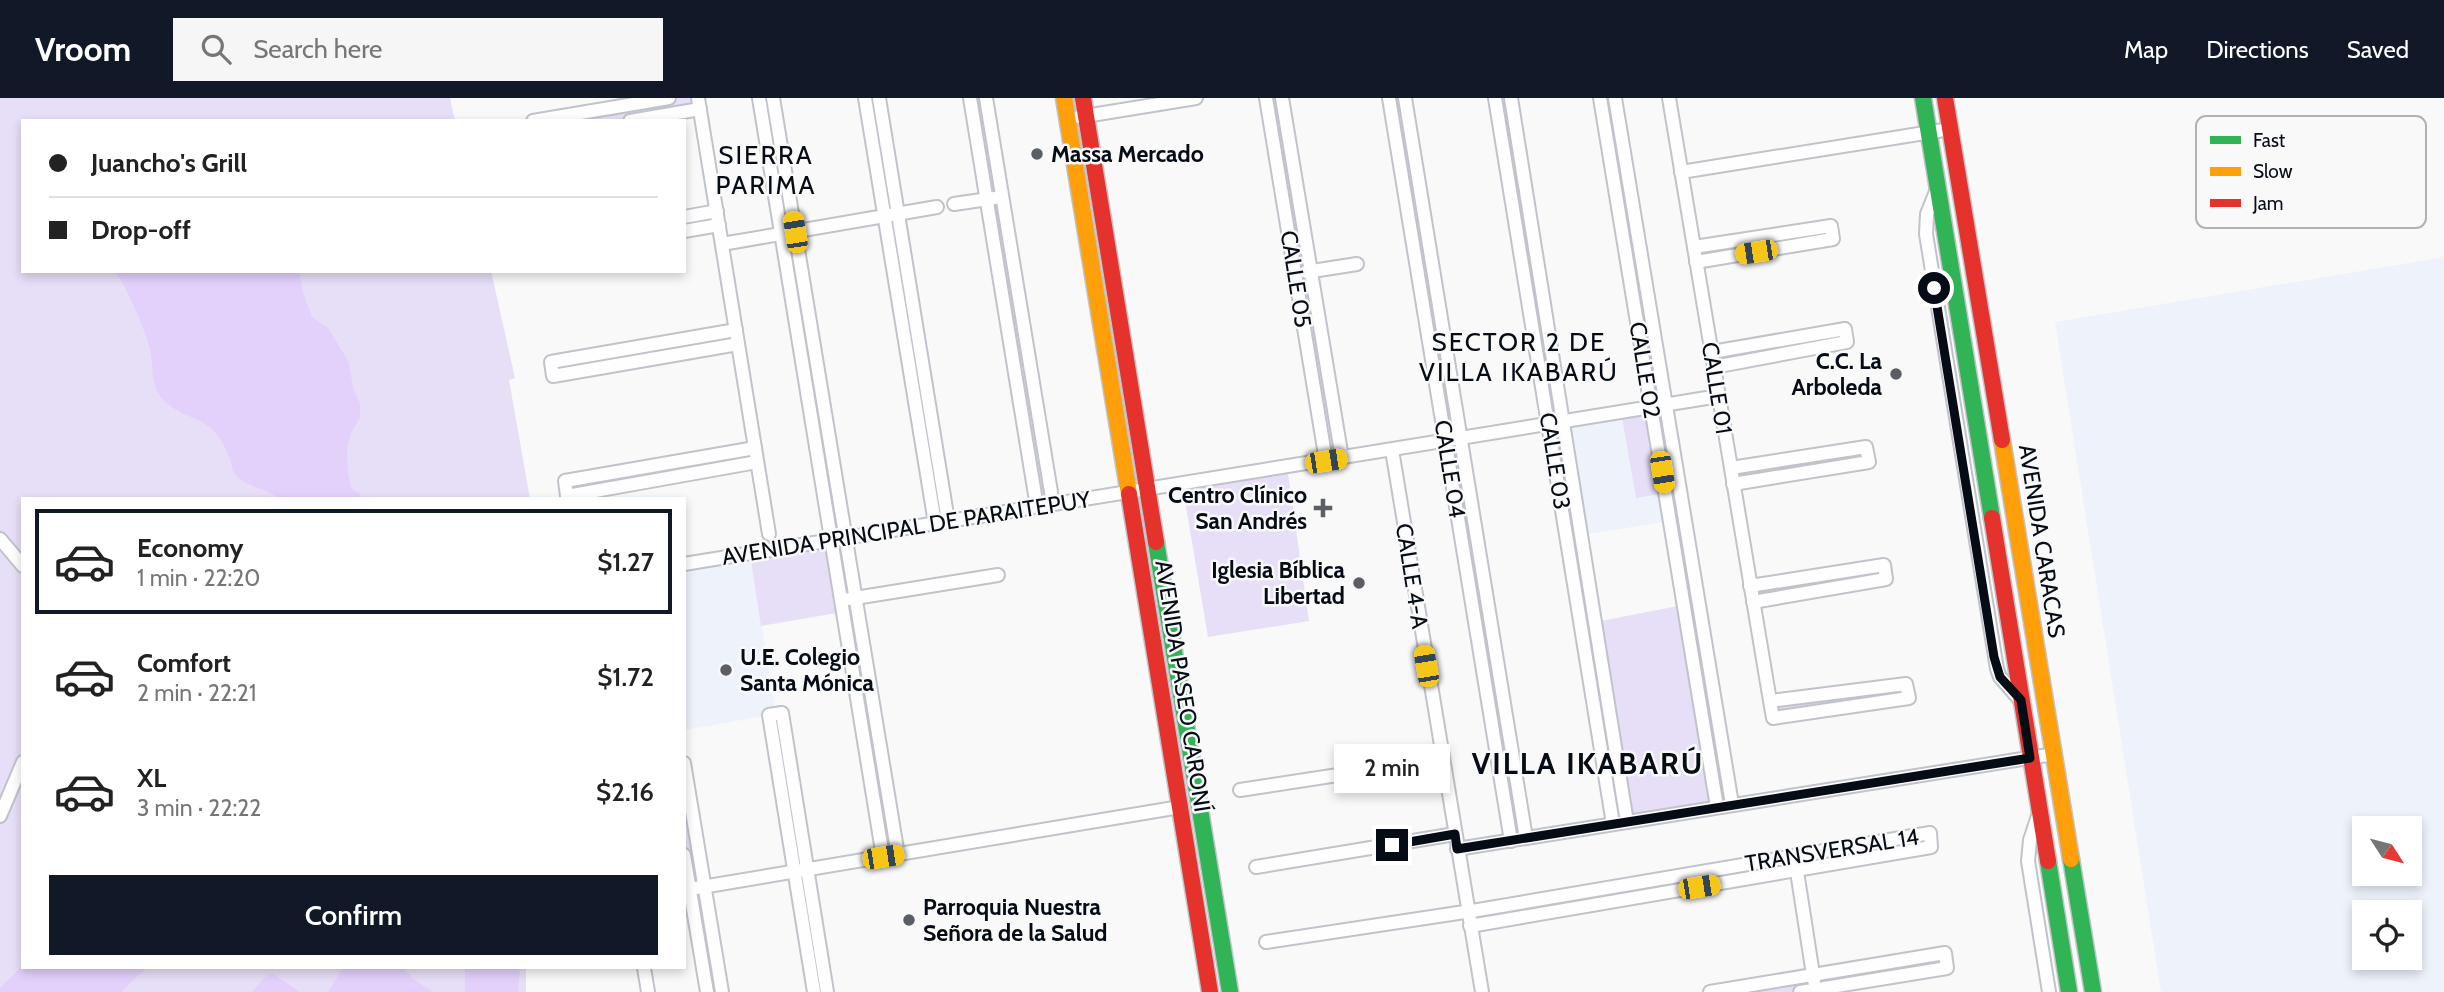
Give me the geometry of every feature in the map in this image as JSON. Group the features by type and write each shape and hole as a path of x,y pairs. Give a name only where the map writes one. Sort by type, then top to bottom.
{"street":[{"path":"545,119 669,98"},
{"path":"759,98 883,857"},
{"path":"773,98 898,855"},
{"path":"865,98 934,523"},
{"path":"879,98 948,521"},
{"path":"970,98 1037,507"},
{"path":"986,98 1053,504"},
{"name":"AVENIDA PASEO CARONÍ","path":"1064,98 1210,992"},
{"name":"AVENIDA PASEO CARONÍ","path":"1083,98 1230,992"},
{"path":"1067,119 1196,98"},
{"name":"CALLE 05","path":"1266,98 1326,461"},
{"name":"CALLE 05","path":"1282,98 1342,458"},
{"name":"CALLE 04","path":"1389,98 1511,841"},
{"name":"CALLE 04","path":"1405,98 1526,838"},
{"name":"CALLE 03","path":"1495,98 1613,824"},
{"name":"CALLE 03","path":"1511,98 1627,822"},
{"name":"CALLE 02","path":"1600,98 1717,807"},
{"name":"CALLE 02","path":"1615,98 1732,804"},
{"name":"CALLE 01","path":"1669,98 1750,586 1753,602 1766,677 1770,701 1773,718 1909,698 1906,684 1770,701"},
{"name":"AVENIDA CARACAS","path":"1923,98 2069,992"},
{"name":"AVENIDA CARACAS","path":"1945,98 2093,992"},
{"path":"638,119 699,104 769,534"},
{"path":"1681,172 1950,129"},
{"path":"1397,150 1413,147"},
{"path":"954,204 1002,197"},
{"path":"722,244 937,207"},
{"path":"686,217 717,211"},
{"path":"1620,219 1634,216"},
{"path":"686,231 719,225"},
{"path":"1694,247 1831,226 1833,239 1696,262"},
{"path":"1518,236 1533,233"},
{"path":"1414,254 1430,251"},
{"path":"1295,274 1357,264"},
{"path":"1712,352 1845,329 1847,342 1714,367"},
{"path":"736,330 551,362 553,376 738,344"},
{"path":"1641,346 1655,344"},
{"path":"1013,356 1028,353"},
{"path":"910,376 924,373"},
{"path":"806,386 820,383"},
{"name":"AVENIDA PRINCIPAL DE PARAITEPUY","path":"686,564 1719,396"},
{"path":"1731,468 1866,447 1869,462 1733,484"},
{"path":"755,448 565,481 567,496 757,462"},
{"name":"CALLE 4-A","path":"1392,450 1482,992"},
{"path":"0,539 21,564"},
{"path":"1750,586 1884,565 1886,579 1753,602"},
{"path":"841,600 998,575"},
{"path":"1684,605 1698,602"},
{"path":"1581,625 1595,622"},
{"path":"1478,640 1493,637"},
{"path":"858,701 872,698"},
{"path":"814,992 801,871 782,713 769,715 801,871 827,992"},
{"path":"1705,736 1720,733"},
{"path":"1457,849 2054,754"},
{"path":"1240,790 1442,759"},
{"path":"0,816 21,767"},
{"path":"686,775 722,992"},
{"path":"706,992 687,890 1180,807"},
{"name":"AVENIDA CARACAS","path":"2039,812 2030,840 2028,861 2049,992"},
{"name":"TRANSVERSAL 14","path":"1266,942 1468,911 1930,833 1931,848 1470,926"},
{"path":"1255,867 1455,834"},
{"path":"1794,856 1816,991"},
{"path":"1698,873 1699,887"},
{"path":"1632,884 1633,898"},
{"path":"1553,897 1555,911"},
{"path":"1710,992 1945,953 1947,968 1800,992"},
{"path":"644,969 648,992"}],"shaded area":[{"path":"0,98 450,98 455,119 21,119 21,273 491,273 515,378 509,380 530,497 21,497 21,969 526,969 526,992 0,992"},
{"path":"617,98 698,98 700,109 642,119 544,119 618,106"},
{"path":"759,98 773,98 898,855 883,857 843,612 761,626 750,554 831,540"},
{"path":"970,98 986,98 1053,504 1037,507"},
{"path":"1266,98 1282,98 1342,458 1326,461"},
{"path":"1389,98 1405,98 1526,838 1511,841"},
{"path":"1495,98 1510,98 1596,622 1683,605 1665,493 1636,498 1621,412 1651,407 1600,98 1615,98 1732,804 1613,824"},
{"path":"2444,257 2444,992 2161,992 2055,322"},
{"path":"116,273 299,273 312,317 328,328 349,362 353,388 360,404 360,418 351,433 347,448 348,471 351,488 360,494 360,497 277,497 238,478 217,434 202,422 167,404 157,391 148,341"},
{"path":"1621,412 1636,497 1665,493 1670,521 1582,535 1564,422"},
{"path":"1866,447 1869,462 1734,484 1731,468"},
{"path":"755,448 757,462 567,496 565,481"},
{"path":"1287,467 1309,621 1208,637 1182,483"},
{"name":"U.E. Colegio Santa Mónica","path":"750,554 776,714 686,730 686,564"},
{"path":"1884,565 1886,579 1753,602 1751,586"},
{"path":"1906,684 1909,698 1773,718 1770,703"},
{"path":"686,775 722,992 707,992 686,867"},
{"path":"1945,953 1947,968 1800,992 1711,992"},
{"path":"21,967 145,969 121,992 0,992 0,988"},
{"path":"342,969 404,969 433,992 328,992"},
{"path":"465,969 520,969 518,992 465,992"},
{"path":"272,973 300,992 252,992"}],"traffic: fast":[{"path":"1923,98 1992,518"},
{"path":"1156,542 1230,992"},
{"path":"2071,859 2093,992"},
{"path":"2048,861 2069,992"}],"traffic: slow":[{"path":"1064,98 1129,494"},
{"path":"2002,440 2071,859"}],"traffic: jam":[{"path":"1083,98 1156,542"},
{"path":"1945,98 2002,440"},
{"path":"1129,494 1210,992"},
{"path":"1992,518 2048,861"}],"place":[{"name":"Massa Mercado","path":"1037,154"},
{"name":"C.C. La Arboleda","path":"1896,374"},
{"name":"Centro Clínico San Andrés","path":"1323,508"},
{"name":"Iglesia Bíblica Libertad","path":"1359,583"},
{"name":"U.E. Colegio Santa Mónica","path":"726,670"},
{"name":"Parroquia Nuestra Señora de la Salud","path":"909,920"}],"district":[{"name":"SIERRA PARIMA","path":"766,170"},
{"name":"SECTOR 2 DE VILLA IKABARÚ","path":"1519,357"},
{"name":"VILLA IKABARÚ","path":"1588,763"}],"route":[{"path":"1392,845 1455,834 1457,849 2030,758 2021,700 2000,677 1994,657 1934,288"}]}
